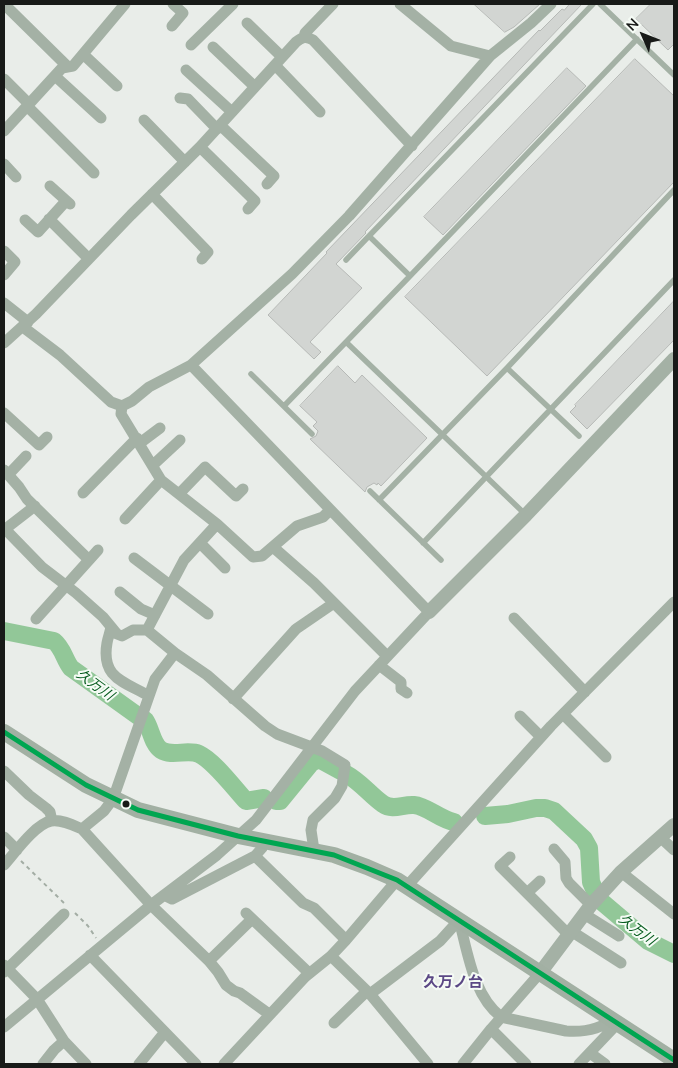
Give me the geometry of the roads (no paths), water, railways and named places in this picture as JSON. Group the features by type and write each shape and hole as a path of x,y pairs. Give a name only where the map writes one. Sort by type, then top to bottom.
{"main road":[{"path":"4,732 86,785 138,810 238,836 334,855 367,866 402,883 674,1060"}],"street":[{"path":"4,4 67,66"},
{"path":"4,131 62,68 73,66 125,4"},
{"path":"172,26 183,13 173,4"},
{"path":"191,45 233,4"},
{"path":"4,343 200,147 278,61 296,42 304,37 305,33 334,4"},
{"path":"400,4 451,46 490,56"},
{"path":"4,303 111,402 122,406 132,401 149,387 191,365 292,274 349,216 490,56 531,23 550,4"},
{"path":"247,23 320,113"},
{"path":"304,37 313,40 412,146"},
{"path":"213,47 255,87"},
{"path":"83,54 118,86"},
{"path":"186,70 232,112"},
{"path":"55,76 101,118"},
{"path":"4,79 95,172"},
{"path":"180,98 188,99 274,176 267,184"},
{"path":"144,120 185,162"},
{"path":"200,147 255,201 248,209"},
{"path":"4,164 16,177"},
{"path":"24,221 38,232 49,219 68,203 50,186"},
{"path":"152,194 208,252 202,259"},
{"path":"49,219 88,258"},
{"path":"4,251 15,262 4,275"},
{"path":"4,1027 151,904 217,855 256,820 355,691 674,359"},
{"path":"191,365 429,612"},
{"path":"122,406 121,414 161,480 217,524 253,557 262,556 297,526 323,517 330,510"},
{"path":"20,412 8,417 39,445 47,437"},
{"path":"83,493 138,440 160,428"},
{"path":"153,465 180,440"},
{"path":"26,456 6,473 35,506 88,559"},
{"path":"179,494 204,467 236,496 243,489"},
{"path":"125,518 161,480"},
{"path":"35,506 4,529 42,567 99,614 116,634 122,636 133,630 147,630 175,653 207,675 265,726 277,734 312,747 345,765 342,786 335,798 313,820 311,830 314,850"},
{"path":"147,630 184,560 217,524"},
{"path":"200,543 225,568"},
{"path":"274,547 387,656"},
{"path":"36,619 98,550"},
{"path":"134,558 208,614"},
{"path":"120,592 141,609 155,615"},
{"path":"224,1064 269,1014 309,974 331,956 563,714 674,602"},
{"path":"233,698 296,629 334,603"},
{"path":"514,618 585,692"},
{"path":"111,627 107,643 108,669 113,675 149,696"},
{"path":"82,829 104,811 114,799 155,679 175,653"},
{"path":"379,665 401,682 402,689 407,693"},
{"path":"563,714 606,757"},
{"path":"520,716 541,738"},
{"path":"4,771 50,812 52,820"},
{"path":"4,865 34,832 52,820 69,823 82,829 151,904 209,961 226,985 234,991 240,992 269,1014"},
{"path":"463,1064 540,973 588,910 621,872 674,825"},
{"path":"4,837 15,852"},
{"path":"660,837 674,850"},
{"path":"164,895 172,899 255,856 265,841"},
{"path":"554,849 565,862 566,878 588,910 619,936"},
{"path":"255,856 304,903 314,908 346,940"},
{"path":"510,857 500,866 527,893 570,933 621,963"},
{"path":"621,872 673,912"},
{"path":"527,893 540,881"},
{"path":"69,911 5,969 37,999 64,1041 73,1059 86,1064"},
{"path":"209,961 249,916 309,974"},
{"path":"334,1023 368,992 440,941 459,920"},
{"path":"459,920 478,987 486,1002 501,1017 576,1032 615,1021"},
{"path":"90,955 196,1064"},
{"path":"331,956 368,992 428,1064"},
{"path":"579,1064 615,1021"},
{"path":"491,1029 526,1064"},
{"path":"138,1064 165,1032"},
{"path":"43,1064 64,1041"},
{"path":"590,1053 605,1064"}],"lane":[{"path":"346,260 593,4"},
{"path":"600,4 674,75"},
{"path":"284,406 637,39"},
{"path":"379,500 507,368 674,190"},
{"path":"370,236 410,276"},
{"path":"422,543 674,280"},
{"path":"346,342 526,515"},
{"path":"507,368 579,436"},
{"path":"251,374 312,434"},
{"path":"370,491 441,560"}],"waterway":[{"name":"久万川","path":"4,631 54,641 71,668 138,716"},
{"name":"久万川","path":"145,720 156,744 161,750 170,753 190,752 199,754 205,757 246,801 264,798"},
{"name":"久万川","path":"276,801 280,801 311,763 319,759 341,771"},
{"name":"久万川","path":"346,774 387,806 419,806 454,822"},
{"name":"久万川","path":"485,816 508,814 536,808 554,811 584,839 589,848 591,882 595,891"},
{"name":"久万川","path":"602,902 648,941 674,954"}],"district":[{"name":"久万ノ台","path":"453,982"}]}
